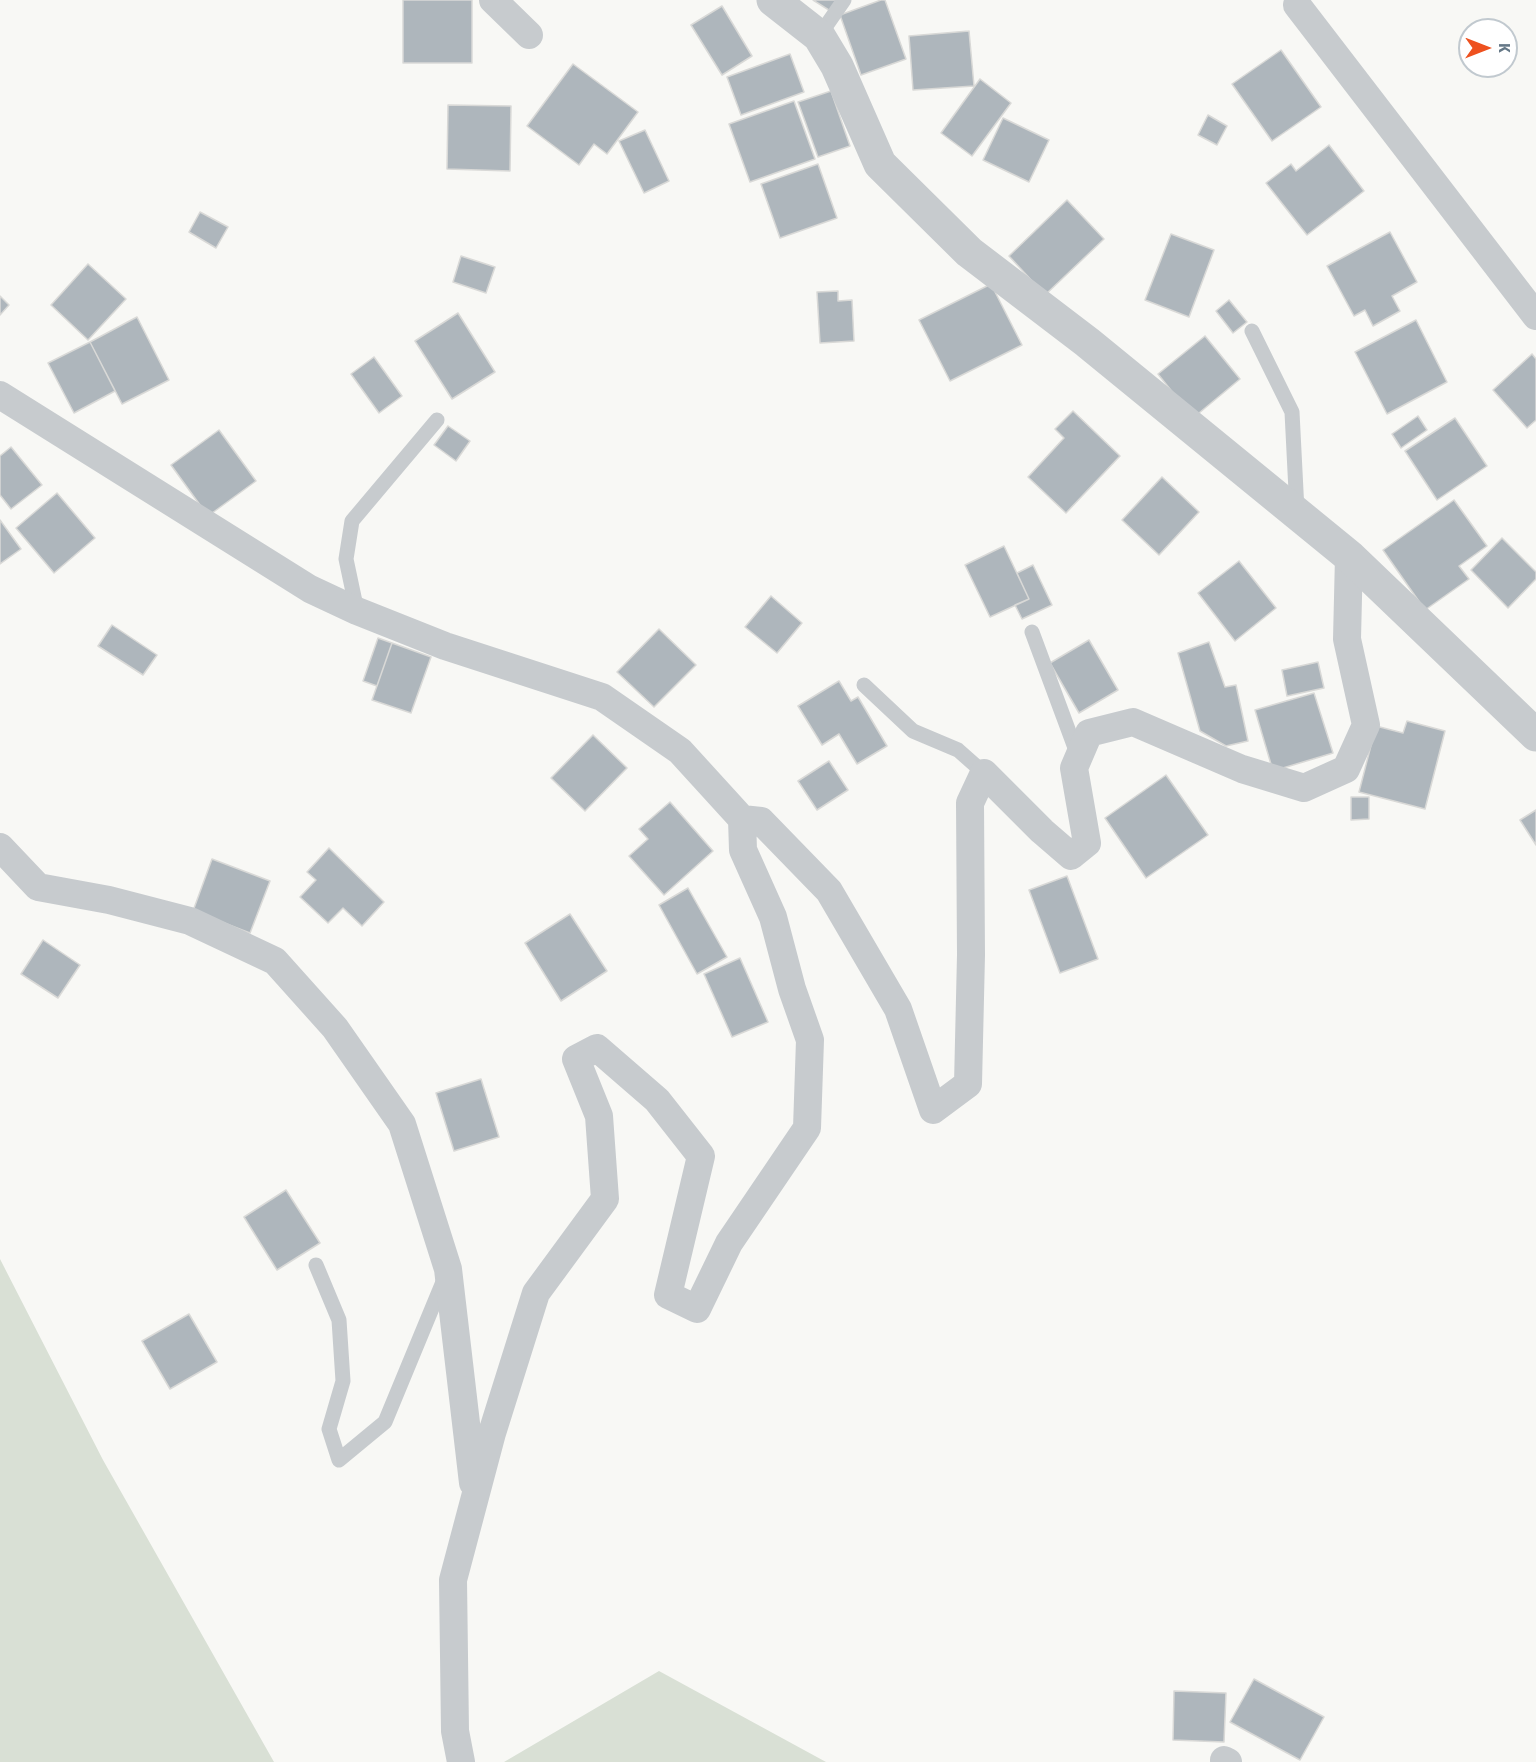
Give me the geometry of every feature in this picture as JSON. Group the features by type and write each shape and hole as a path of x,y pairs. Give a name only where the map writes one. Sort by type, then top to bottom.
{"street":[{"path":"493,0 529,35"},
{"path":"773,0 819,36 837,66 880,164 969,252 1087,342 1349,556 1536,735"},
{"path":"1297,5 1536,316"},
{"path":"0,395 310,589 357,611 445,646 602,697 680,751 742,819 743,850 773,917 792,989 810,1040 807,1128 729,1243 697,1309 668,1295 701,1156 657,1100 597,1048 576,1059 599,1116 605,1199 536,1293 474,1497 453,1580 455,1731 461,1762"},
{"path":"742,819 761,820 829,891 898,1009 933,1110 968,1084 972,956 970,804 984,773 1042,831 1071,856 1087,843 1074,768 1089,733 1134,722 1242,769 1304,788 1346,769 1366,725 1347,639 1349,556"},
{"path":"0,847 38,887 109,900 190,921 275,961 335,1028 402,1124 448,1269 474,1497"}],"lane":[{"path":"819,36 844,0"},
{"path":"1252,332 1292,412 1298,514"},
{"path":"357,611 346,559 352,520 437,420"},
{"path":"1032,632 1078,757"},
{"path":"864,685 913,731 958,750 984,773"},
{"path":"316,1265 339,1320 343,1381 329,1429 339,1460 386,1422 448,1269"}],"shaded area":[{"path":"0,1259 103,1460 274,1762 0,1762"},
{"path":"659,1671 826,1762 504,1762"}],"building":[{"path":"403,0 472,0 472,63 403,63"},
{"path":"813,0 840,0 832,12"},
{"path":"885,0 906,59 861,75 840,15"},
{"path":"722,6 752,56 722,75 691,25"},
{"path":"969,31 974,86 913,90 909,36"},
{"path":"1281,50 1321,107 1272,141 1232,84"},
{"path":"790,54 804,92 741,115 727,77"},
{"path":"573,64 638,112 607,154 594,144 579,165 527,126"},
{"path":"980,79 1011,103 972,156 941,133"},
{"path":"831,91 850,146 818,157 798,102"},
{"path":"794,101 815,159 750,182 729,124"},
{"path":"448,105 511,106 510,171 447,169"},
{"path":"1208,115 1227,126 1217,145 1198,135"},
{"path":"1003,118 1049,140 1029,182 983,160"},
{"path":"645,130 669,181 644,193 619,141"},
{"path":"1329,145 1364,191 1307,235 1266,183 1291,164 1296,171"},
{"path":"818,164 837,218 780,238 761,184"},
{"path":"1067,200 1104,239 1045,295 1009,256"},
{"path":"200,212 228,227 216,248 189,232"},
{"path":"1390,232 1417,282 1392,296 1400,311 1373,326 1365,310 1354,316 1327,266"},
{"path":"1171,234 1214,250 1189,317 1145,300"},
{"path":"461,256 495,267 486,293 453,282"},
{"path":"88,264 126,299 88,340 51,305"},
{"path":"991,284 1022,345 950,381 919,320"},
{"path":"838,291 838,301 852,300 854,341 820,343 817,292"},
{"path":"0,296 9,305 0,315"},
{"path":"1229,300 1247,322 1233,333 1216,311"},
{"path":"458,313 495,372 452,399 415,341"},
{"path":"137,317 169,380 122,404 90,342"},
{"path":"1416,320 1447,382 1387,414 1355,352"},
{"path":"1205,336 1240,379 1193,418 1158,374"},
{"path":"90,342 115,391 74,413 48,363"},
{"path":"1532,354 1536,359 1536,420 1527,428 1493,390"},
{"path":"374,357 402,396 379,413 351,374"},
{"path":"1073,411 1120,456 1066,513 1028,477 1064,438 1055,429"},
{"path":"1418,416 1427,430 1401,448 1392,434"},
{"path":"1455,418 1487,466 1437,500 1405,451"},
{"path":"448,426 470,441 456,461 434,445"},
{"path":"219,430 256,481 208,516 171,465"},
{"path":"11,447 42,485 11,509 0,495 0,456"},
{"path":"1162,477 1199,512 1159,555 1122,520"},
{"path":"57,493 95,538 54,573 16,528"},
{"path":"1454,500 1487,546 1459,566 1469,579 1425,610 1383,550"},
{"path":"0,520 21,549 0,564"},
{"path":"1502,538 1536,572 1536,579 1508,608 1471,570"},
{"path":"1004,546 1029,599 990,617 965,565"},
{"path":"1239,561 1276,608 1235,641 1198,593"},
{"path":"1033,565 1052,605 1022,619 1015,605 1029,599 1017,573"},
{"path":"771,596 802,623 777,653 745,627"},
{"path":"112,625 157,655 143,675 98,646"},
{"path":"659,629 696,665 654,707 617,672"},
{"path":"378,638 392,643 377,686 363,681"},
{"path":"1089,640 1118,690 1079,713 1050,663"},
{"path":"1209,642 1225,687 1236,685 1248,741 1226,746 1200,731 1178,653"},
{"path":"392,643 431,657 411,713 372,700"},
{"path":"1318,662 1324,688 1287,696 1282,670"},
{"path":"839,681 851,701 858,697 887,746 857,764 839,734 822,745 798,706"},
{"path":"1314,693 1333,753 1273,771 1255,710"},
{"path":"1407,721 1445,731 1425,809 1359,792 1376,726 1403,733"},
{"path":"593,735 627,768 585,811 551,778"},
{"path":"829,761 848,790 817,810 798,781"},
{"path":"1166,775 1208,835 1146,878 1105,818"},
{"path":"1351,797 1369,797 1369,819 1351,820"},
{"path":"670,802 713,851 664,895 629,856 648,839 639,829"},
{"path":"1536,810 1536,845 1520,820"},
{"path":"329,848 384,902 362,926 343,908 328,923 300,897 316,880 307,872"},
{"path":"212,859 270,881 250,933 193,911"},
{"path":"1067,876 1098,959 1060,973 1029,890"},
{"path":"688,888 727,957 697,974 659,905"},
{"path":"570,914 607,971 561,1001 525,943"},
{"path":"43,940 80,965 58,998 21,974"},
{"path":"740,958 768,1022 732,1037 704,974"},
{"path":"481,1079 499,1137 454,1151 436,1093"},
{"path":"286,1190 320,1243 277,1270 244,1217"},
{"path":"189,1314 217,1362 170,1389 142,1341"},
{"path":"1254,1679 1324,1717 1300,1760 1230,1722"},
{"path":"1174,1691 1226,1693 1224,1742 1173,1740"}]}
